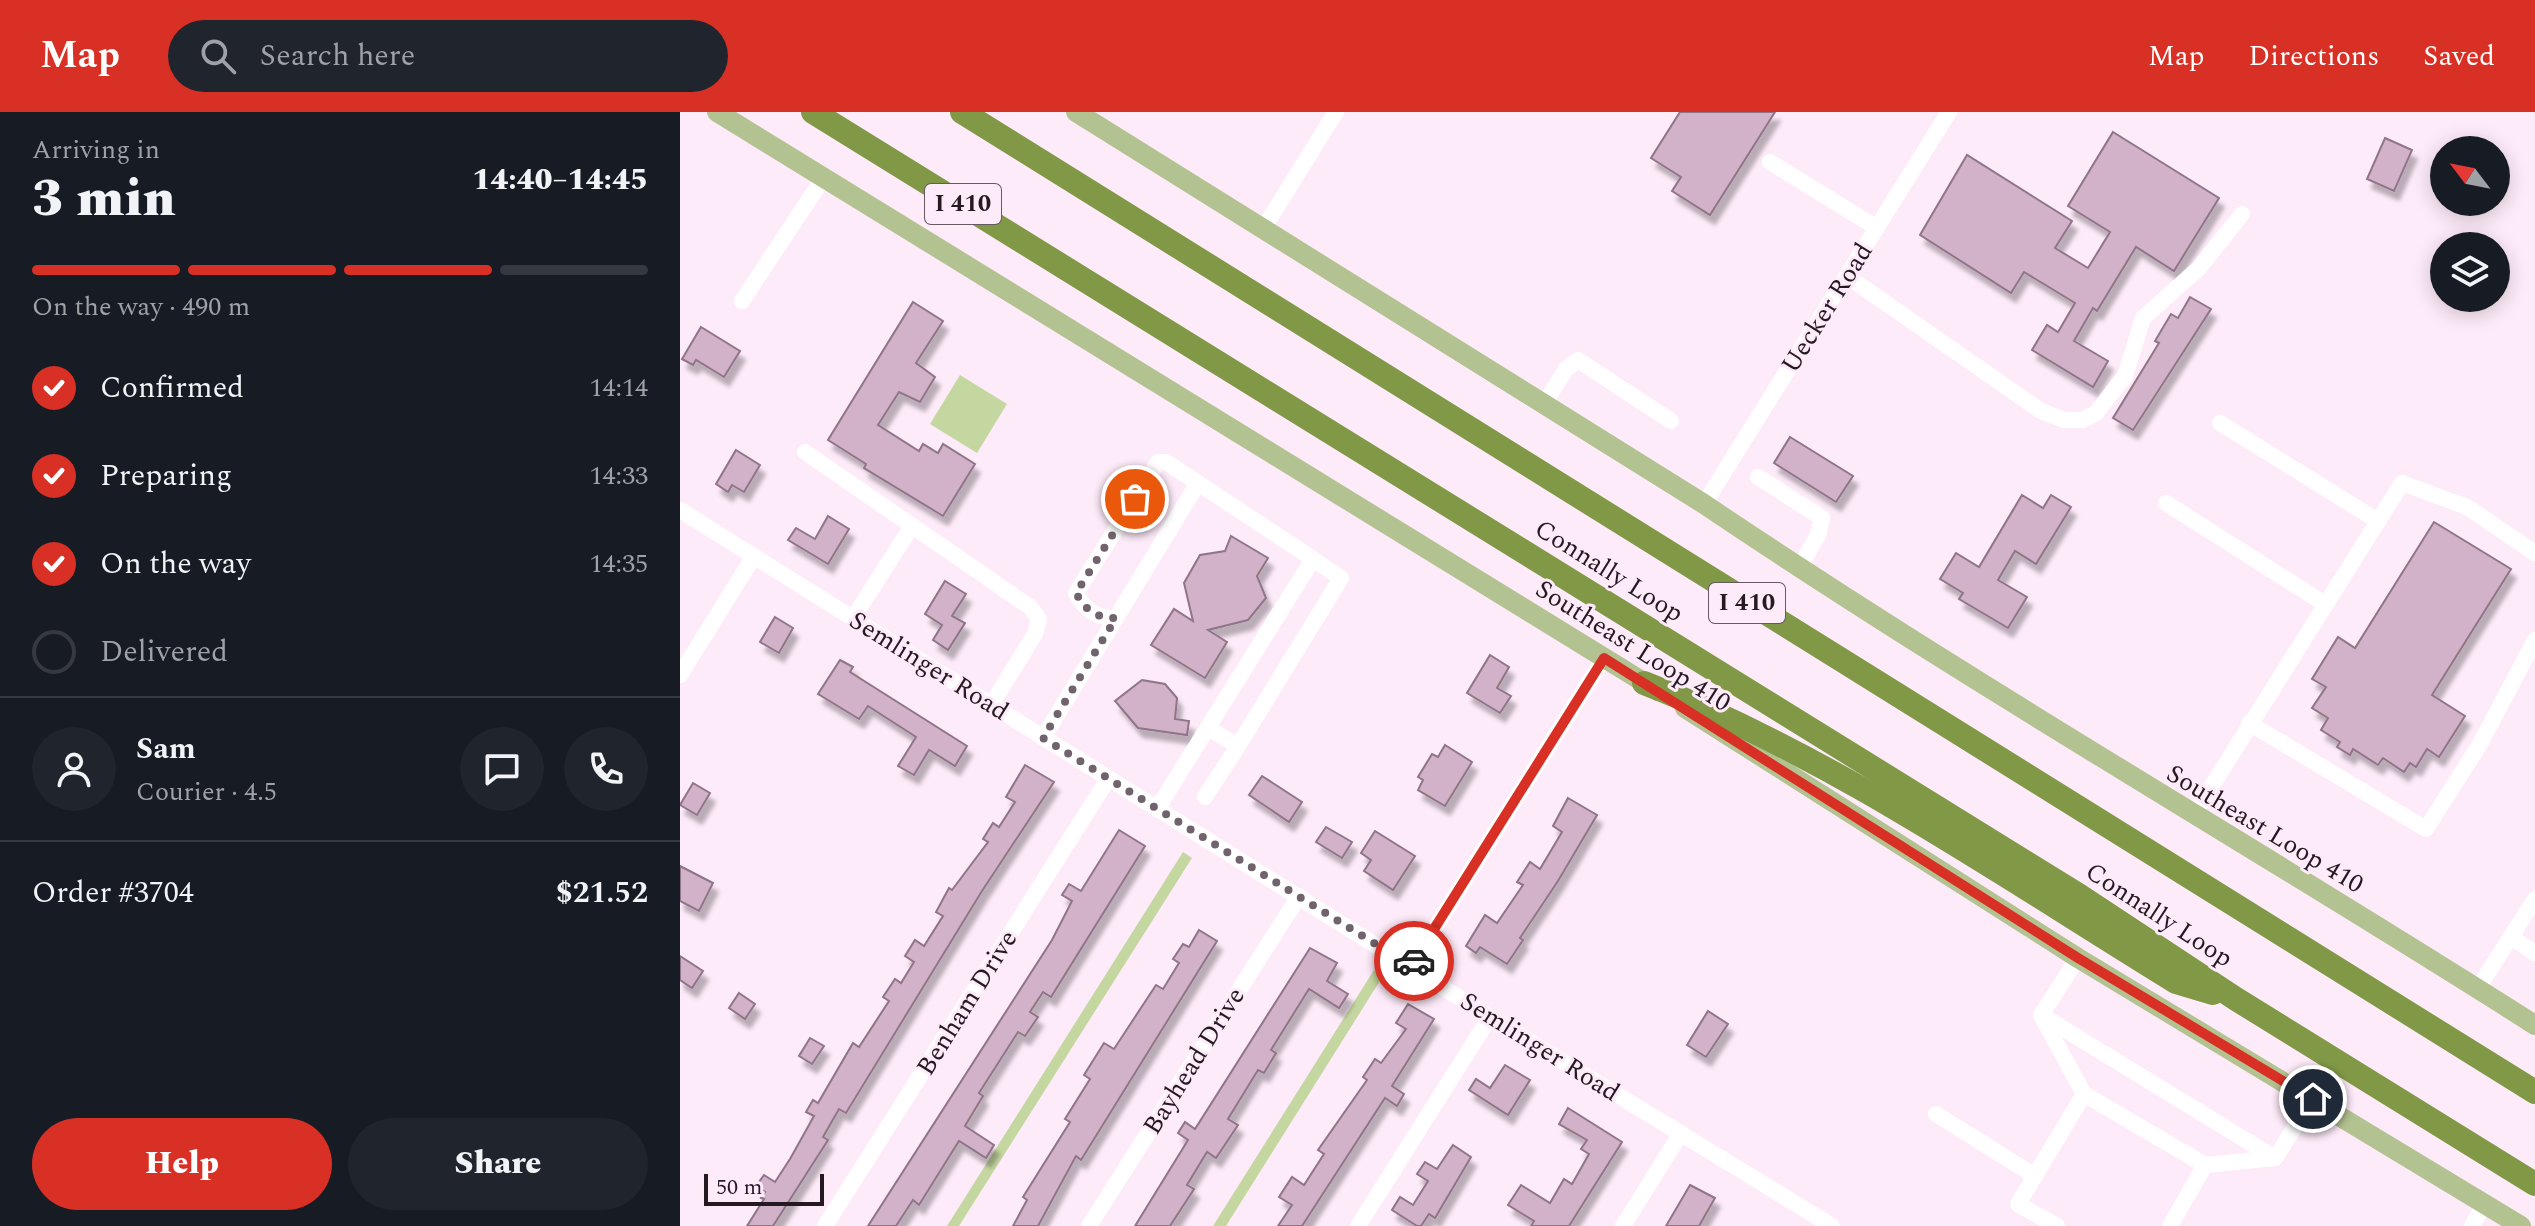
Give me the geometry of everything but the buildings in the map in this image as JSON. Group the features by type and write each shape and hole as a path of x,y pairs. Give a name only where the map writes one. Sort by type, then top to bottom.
{"highway":[{"name":"Connally Loop","path":"813,112 2067,887 2236,999 2535,1184"},
{"name":"Connally Loop","path":"962,112 2535,1092"},
{"path":"1644,683 1722,713 1800,754 2176,982 2236,999"}],"main road":[{"name":"Southeast Loop 410","path":"717,112 1604,658 2078,958 2521,1226"},
{"name":"Southeast Loop 410","path":"1076,112 1704,504 1799,568 2193,816 2535,1025"}],"street":[{"path":"1263,229 1336,112"},
{"name":"Uecker Road","path":"1704,504 1949,112"},
{"path":"1770,162 1877,228"},
{"path":"742,301 824,177"},
{"path":"1847,276 2054,419 2083,420 2096,413 2111,398 2125,376 2143,318 2199,268 2242,214"},
{"path":"1544,404 1566,369 1578,360 1671,421"},
{"path":"2220,423 2378,521"},
{"path":"805,452 1030,607 1039,619 1035,634 991,705"},
{"path":"1116,618 1103,618 1084,608 1076,593 1158,462 1166,462 1341,578 1205,797"},
{"path":"1758,477 1822,518 1818,535 1799,568"},
{"path":"1043,738 1198,483"},
{"path":"2193,816 2402,483 2467,507 2535,553"},
{"path":"2166,503 2325,604"},
{"name":"Semlinger Road","path":"680,510 1490,1017 1832,1226"},
{"path":"853,618 912,526"},
{"path":"680,675 754,556"},
{"path":"1157,809 1313,559"},
{"path":"2249,723 2426,829 2480,744 2535,640"},
{"path":"1411,966 1604,658"},
{"path":"1208,728 1238,746"},
{"name":"Benham Drive","path":"825,1226 1108,779"},
{"name":"Bayhead Drive","path":"1089,1226 1299,896"},
{"path":"2478,988 2535,899"},
{"path":"2511,937 2535,953"},
{"path":"2041,1015 2078,958"},
{"path":"2041,1015 2084,1094 2205,1165 2275,1158"},
{"path":"2041,1015 2275,1158"},
{"path":"1358,1226 1490,1017"},
{"path":"2057,1226 2018,1204 2084,1094"},
{"path":"2275,1158 2313,1099"},
{"path":"1936,1114 2035,1176"},
{"path":"1623,1226 1681,1133"},
{"path":"2170,1226 2205,1165"},
{"path":"2472,1226 2485,1203"}],"green space":[{"path":"960,375 1007,404 977,453 930,424"},
{"path":"1183,852 1192,858 959,1226 947,1226"},
{"path":"1374,970 1383,976 1226,1226 1213,1226"}],"way so far":[{"path":"1135,499 1076,593 1084,608 1103,618 1116,618 1043,738 1411,966 1414,961"}],"route":[{"path":"1414,961 1604,658 2078,958 2313,1099"}]}
